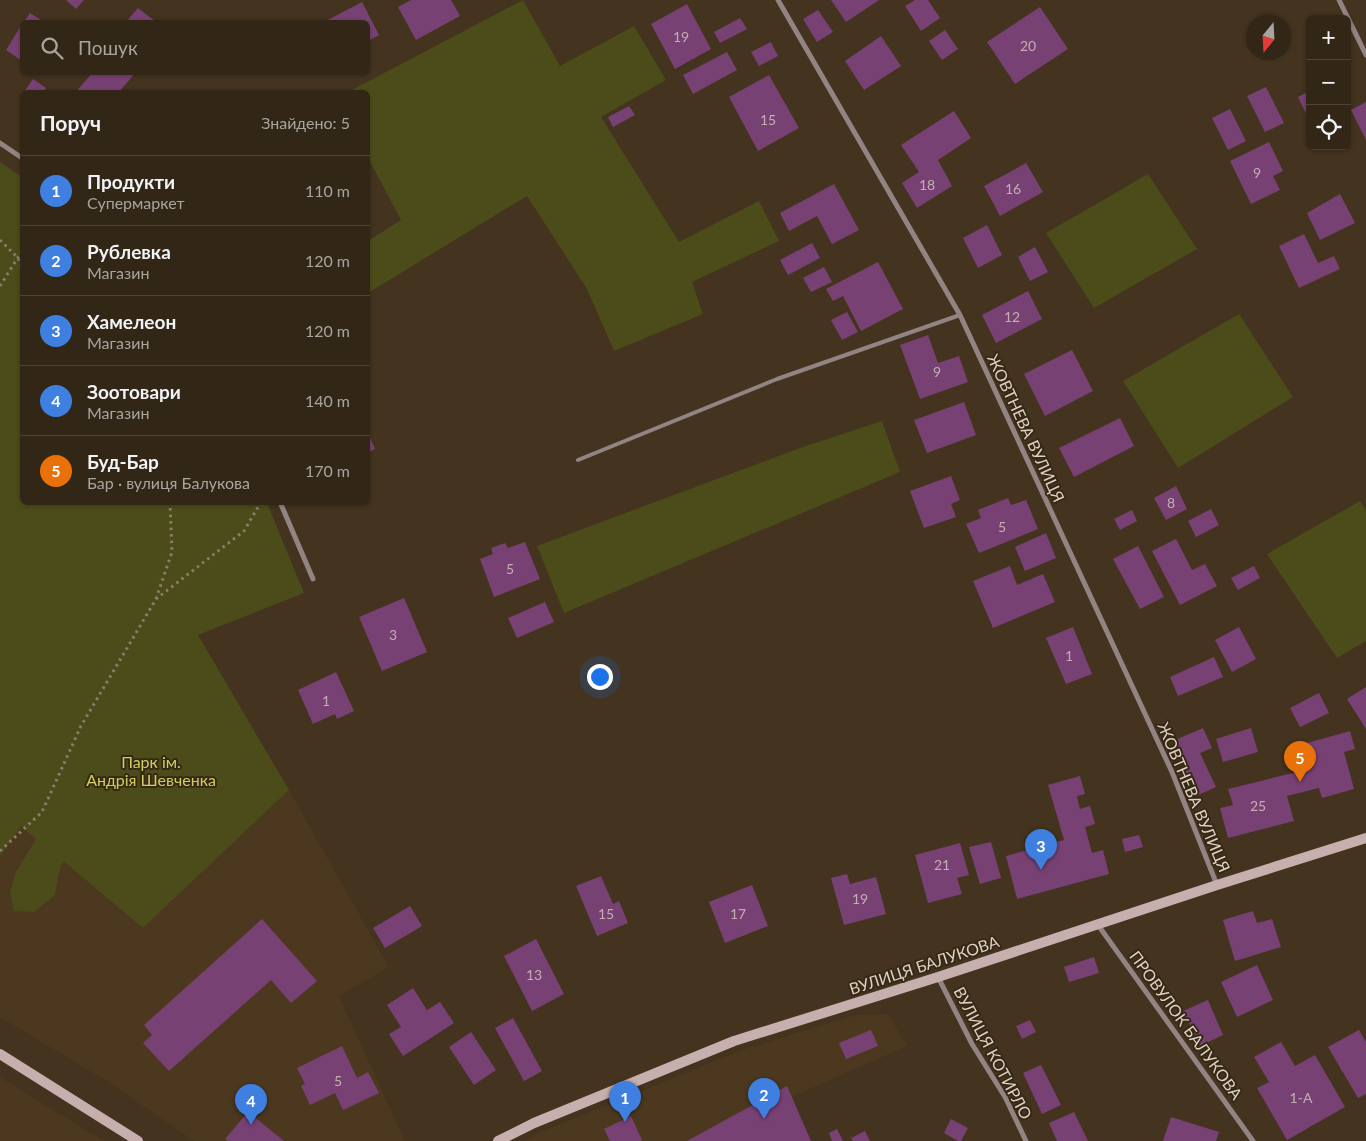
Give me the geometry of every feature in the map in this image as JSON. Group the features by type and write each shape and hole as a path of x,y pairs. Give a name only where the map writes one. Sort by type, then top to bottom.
{"main road":[{"name":"ВУЛИЦЯ БАЛУКОВА","path":"498,1141 534,1123 734,1041 1366,838"},
{"path":"0,1054 138,1141"}],"street":[{"name":"ЖОВТНЕВА ВУЛИЦЯ","path":"778,0 960,315 1172,772 1218,885"},
{"path":"1339,0 1366,55"},
{"path":"0,144 20,157"},
{"path":"281,505 313,579"},
{"name":"ПРОВУЛОК БАЛУКОВА","path":"1098,925 1253,1141"},
{"name":"ВУЛИЦЯ КОТИРЛО","path":"938,977 972,1044 1005,1097 1026,1141"}],"lane":[{"path":"578,460 777,380 960,315"}],"path":[{"path":"0,240 18,258 20,263"},
{"path":"0,286 20,254"},
{"path":"0,851 42,812 81,726 156,599 172,552 170,505"},
{"path":"156,599 244,530 259,505"}],"shaded area":[{"path":"289,790 389,967 339,996 405,1141 194,1141 108,1082 0,1017 0,856 21,826 143,928"},
{"path":"888,1014 907,1046 792,1097 811,1141 525,1141 541,1132 739,1051 855,1015"},
{"path":"0,1077 104,1141 0,1141"}],"green space":[{"path":"523,0 560,66 634,26 666,80 601,117 679,242 759,201 779,241 692,282 703,314 614,351 587,289 527,196 370,292 370,240 401,220 370,162 370,90 352,90"},
{"name":"Парк ім. Андрія Шевченка","path":"0,162 20,176 20,505 268,505 304,593 198,635 289,790 143,928 63,861 55,895 34,912 14,911 10,893 16,872 36,839 21,826 0,856"},
{"path":"1148,174 1197,249 1094,308 1046,233"},
{"path":"1239,314 1293,397 1178,468 1123,381"},
{"path":"882,421 900,472 564,613 537,546 800,448"},
{"path":"1360,501 1366,510 1366,641 1337,658 1267,554"}],"building":[{"path":"66,0 84,0 76,9"},
{"path":"411,0 451,0 460,16 416,40 398,7"},
{"path":"831,0 879,0 846,22"},
{"path":"915,0 928,0 940,18 921,31 905,6"},
{"path":"362,2 379,35 370,40 370,20 328,20"},
{"path":"687,4 711,49 675,69 651,24"},
{"path":"1040,7 1068,49 1015,84 987,42"},
{"path":"138,8 153,20 128,20"},
{"path":"818,10 833,32 817,42 803,19"},
{"path":"30,13 41,20 25,20"},
{"path":"740,18 747,29 720,43 714,32"},
{"path":"20,27 20,60 6,50"},
{"path":"945,30 958,49 942,60 929,41"},
{"path":"881,36 901,66 864,90 845,61"},
{"path":"771,42 778,56 759,66 751,52"},
{"path":"727,52 737,70 693,94 683,75"},
{"path":"90,75 133,75 121,90 78,90"},
{"path":"769,75 799,128 758,151 729,97"},
{"path":"33,79 46,88 44,90 25,90"},
{"path":"1266,87 1284,123 1265,132 1247,96"},
{"path":"1306,93 1306,114 1298,97"},
{"path":"1366,102 1366,140 1351,110"},
{"path":"629,106 635,115 613,127 608,117"},
{"path":"1230,109 1246,141 1228,150 1212,118"},
{"path":"954,111 971,138 938,160 952,186 917,208 902,183 919,172 901,145"},
{"path":"1269,142 1283,171 1273,176 1280,190 1251,204 1230,161"},
{"path":"1026,163 1043,192 1000,216 984,186"},
{"path":"834,184 859,230 832,244 817,216 789,231 780,213"},
{"path":"1340,194 1355,223 1320,240 1307,213"},
{"path":"987,225 1002,255 978,268 963,238"},
{"path":"1304,234 1318,263 1334,256 1340,269 1299,288 1279,246"},
{"path":"812,243 820,258 788,275 780,260"},
{"path":"1035,247 1048,272 1030,281 1018,257"},
{"path":"878,262 903,309 861,331 843,296 833,301 826,289"},
{"path":"824,267 832,282 811,292 803,278"},
{"path":"1028,291 1042,319 996,343 982,315"},
{"path":"847,312 858,332 842,340 831,320"},
{"path":"928,335 938,363 959,356 968,382 920,399 900,345"},
{"path":"1072,350 1093,391 1045,416 1024,374"},
{"path":"964,402 976,435 927,453 914,420"},
{"path":"1120,418 1134,446 1074,477 1059,448"},
{"path":"370,438 375,449 370,451"},
{"path":"951,476 960,500 951,504 956,517 924,528 910,491"},
{"path":"1176,486 1187,509 1166,520 1154,498"},
{"path":"1008,498 1011,505 1026,500 1038,529 979,553 966,524 981,518 978,510"},
{"path":"1211,509 1219,525 1196,537 1188,521"},
{"path":"1132,510 1137,521 1120,530 1114,519"},
{"path":"1046,533 1056,558 1025,571 1015,547"},
{"path":"1176,539 1192,570 1205,564 1217,586 1180,605 1152,551"},
{"path":"525,542 540,579 494,597 480,559 493,554 491,548 505,543 508,548"},
{"path":"1138,546 1164,597 1140,609 1113,559"},
{"path":"1010,566 1017,585 1043,574 1055,602 993,628 973,581"},
{"path":"1254,566 1260,578 1238,590 1231,578"},
{"path":"404,598 427,652 382,671 359,617"},
{"path":"545,602 554,622 517,638 508,618"},
{"path":"1073,627 1092,674 1066,684 1046,638"},
{"path":"1239,627 1256,659 1232,672 1215,640"},
{"path":"1214,657 1223,677 1178,696 1170,677"},
{"path":"336,672 354,711 337,719 335,714 313,724 298,690"},
{"path":"1366,687 1366,729 1347,699"},
{"path":"1319,693 1329,713 1300,727 1290,708"},
{"path":"1203,728 1212,748 1200,753 1216,787 1196,796 1173,741"},
{"path":"1251,728 1258,752 1223,762 1216,739"},
{"path":"1350,731 1355,749 1344,752 1354,789 1322,798 1319,788 1287,796 1294,821 1228,838 1220,808 1233,805 1228,789 1313,768 1307,743"},
{"path":"1080,776 1085,794 1077,796 1080,809 1090,806 1095,824 1085,827 1092,853 1103,850 1109,874 1017,899 1006,856 1064,840 1048,785"},
{"path":"1139,835 1143,847 1125,852 1122,839"},
{"path":"991,842 1001,878 980,884 969,847"},
{"path":"960,843 969,875 957,878 962,894 928,903 915,855"},
{"path":"847,874 850,884 876,877 886,914 844,925 831,878"},
{"path":"601,876 613,904 619,901 628,923 597,936 576,886"},
{"path":"752,885 768,926 725,943 709,902"},
{"path":"410,906 422,926 385,948 373,928"},
{"path":"1253,911 1257,923 1272,919 1281,947 1235,961 1223,920"},
{"path":"262,919 317,981 291,1003 271,980 169,1071 143,1043 152,1035 144,1025"},
{"path":"536,939 564,994 532,1011 504,956"},
{"path":"1094,957 1099,973 1069,982 1064,967"},
{"path":"1257,965 1273,1000 1237,1017 1221,982"},
{"path":"413,988 427,1010 440,1002 454,1023 403,1056 389,1034 401,1027 387,1005"},
{"path":"1208,1000 1223,1035 1200,1046 1183,1011"},
{"path":"513,1018 542,1071 524,1081 495,1028"},
{"path":"1030,1020 1036,1032 1022,1039 1016,1026"},
{"path":"871,1030 878,1046 846,1059 839,1043"},
{"path":"1359,1030 1366,1042 1366,1094 1358,1098 1328,1047"},
{"path":"471,1032 496,1070 474,1085 449,1047"},
{"path":"1281,1042 1295,1066 1315,1055 1345,1107 1287,1140 1257,1088 1269,1082 1254,1057"},
{"path":"342,1046 357,1078 368,1072 379,1093 343,1110 335,1093 310,1105 301,1086 305,1084 297,1068"},
{"path":"1041,1065 1061,1105 1042,1114 1023,1073"},
{"path":"787,1086 811,1141 687,1141"},
{"path":"248,1112 284,1141 228,1141 225,1139"},
{"path":"1074,1112 1088,1141 1057,1141 1049,1123"},
{"path":"631,1116 642,1140 610,1141 604,1129"},
{"path":"1171,1117 1219,1132 1216,1141 1163,1141"},
{"path":"951,1119 968,1128 961,1141 944,1133"},
{"path":"837,1129 843,1141 832,1141 829,1133"},
{"path":"865,1131 870,1141 853,1141 851,1138"}],"place":[{"name":"Буд-Бар","path":"1300,782"},
{"name":"Хамелеон","path":"1041,870"},
{"name":"Рублевка","path":"764,1119"},
{"name":"Продукти","path":"625,1122"},
{"name":"Зоотовари","path":"251,1125"}]}
